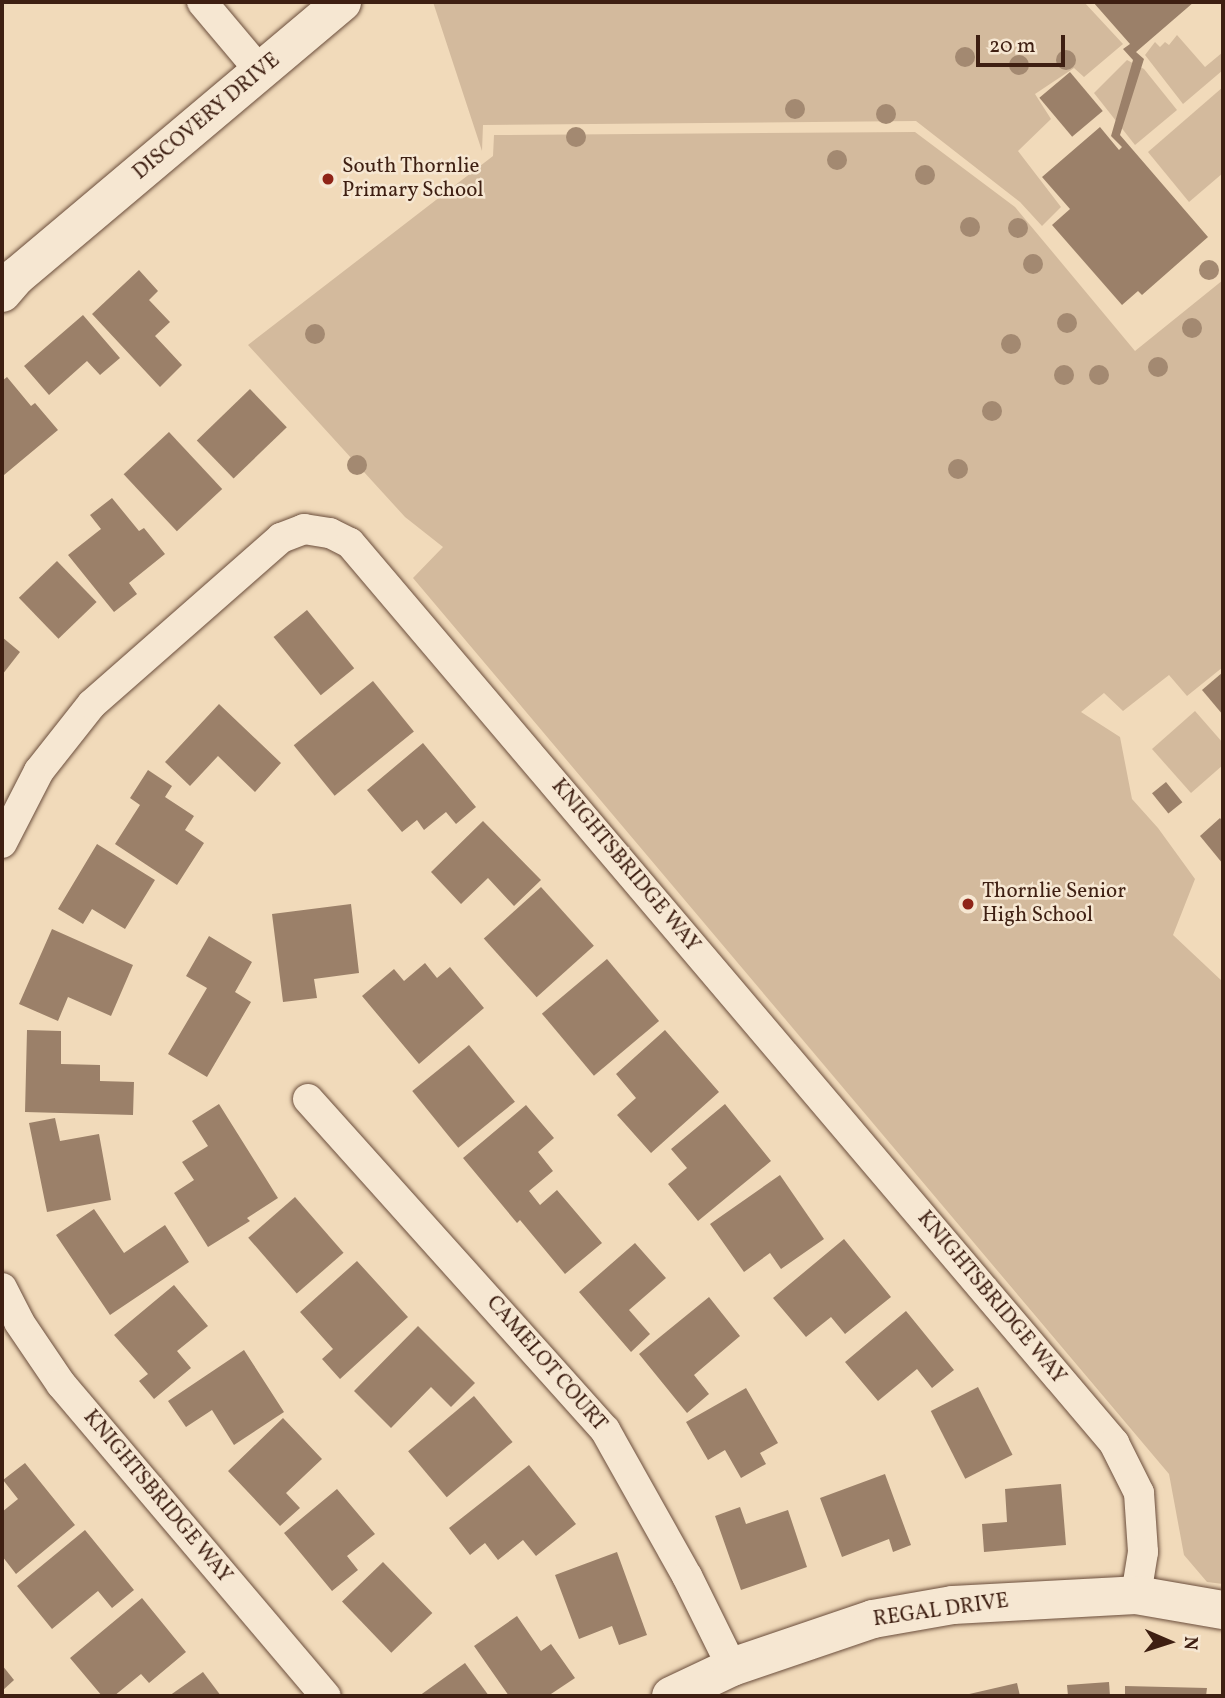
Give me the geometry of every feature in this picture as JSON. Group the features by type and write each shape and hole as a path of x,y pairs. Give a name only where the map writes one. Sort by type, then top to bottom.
{"street":[{"path":"202,2 261,72"},
{"name":"DISCOVERY DRIVE","path":"2,293 71,230 342,2"},
{"name":"DISCOVERY DRIVE","path":"2,252 71,230"},
{"name":"KNIGHTSBRIDGE WAY","path":"2,843 39,771 92,704 281,538 304,529 330,533 351,543 1114,1443 1139,1493 1143,1552 1136,1595"},
{"name":"CAMELOT COURT","path":"308,1099 605,1430 680,1564 732,1667"},
{"name":"KNIGHTSBRIDGE WAY","path":"2,1287 19,1322 61,1384 326,1696"},
{"name":"REGAL DRIVE","path":"671,1696 732,1667 873,1619 953,1605 1136,1595 1223,1610"}],"shaded area":[{"path":"433,2 1084,2 1123,44 1084,77 1074,68 1035,94 1051,119 1018,151 1061,207 1042,226 1020,202 916,121 483,125 482,151"},
{"path":"1177,35 1205,67 1223,52 1223,70 1183,104 1145,55 1155,42 1160,47 1165,42 1169,45"},
{"path":"1127,60 1144,69 1177,110 1135,145 1094,93"},
{"path":"1223,87 1223,173 1189,202 1148,152"},
{"name":"Thornlie Senior High School","path":"915,132 1015,207 1135,351 1223,280 1223,667 1187,696 1169,675 1123,711 1104,693 1081,712 1120,737 1132,799 1158,828 1195,879 1173,935 1223,982 1223,1584 1207,1582 1184,1555 1169,1474 413,578 443,547 405,517 248,345 493,156 494,135"},
{"path":"1195,711 1223,743 1223,765 1191,793 1152,749"}],"building":[{"path":"1093,2 1194,2 1136,52 1144,59 1120,135 1208,237 1142,295 1138,291 1122,305 1052,225 1070,209 1042,177 1100,127 1119,150 1122,147 1111,136 1133,60 1123,49 1130,44"},
{"path":"1070,72 1103,111 1072,137 1039,98"},
{"path":"139,270 158,291 149,300 170,322 155,336 182,365 160,387 92,314"},
{"path":"83,315 120,358 100,375 87,361 49,395 24,366"},
{"path":"7,377 31,406 35,403 58,430 4,475 2,381"},
{"path":"250,389 287,427 234,479 197,440"},
{"path":"169,432 222,489 177,531 124,474"},
{"path":"112,498 139,531 144,528 165,554 129,583 137,594 114,612 68,555 101,529 90,515"},
{"path":"57,561 97,602 58,639 19,598"},
{"path":"307,610 354,668 321,695 274,637"},
{"path":"2,637 20,652 2,675"},
{"path":"1223,672 1223,715 1202,690"},
{"path":"373,681 414,732 335,796 294,745"},
{"path":"219,704 281,763 255,792 218,756 190,786 165,762"},
{"path":"423,743 476,807 456,824 446,812 424,830 417,820 402,832 367,790"},
{"path":"148,770 172,786 165,797 194,816 185,830 204,843 177,885 115,844 140,805 130,798"},
{"path":"1166,782 1182,802 1168,814 1152,793"},
{"path":"1220,818 1223,822 1223,864 1200,836"},
{"path":"483,821 541,880 514,906 488,878 461,904 431,872"},
{"path":"97,844 155,880 125,929 92,909 83,924 58,909"},
{"path":"541,887 594,946 537,997 484,939"},
{"path":"351,904 359,973 314,979 317,998 283,1002 272,914"},
{"path":"52,929 133,965 111,1016 68,997 58,1021 19,1004"},
{"path":"209,936 252,962 235,992 251,1002 207,1077 168,1054 207,988 186,976"},
{"path":"607,959 659,1021 594,1076 542,1014"},
{"path":"425,963 437,978 450,967 484,1008 419,1064 362,996 394,969 404,981"},
{"path":"27,1030 61,1031 61,1064 100,1065 100,1081 134,1082 133,1115 25,1112"},
{"path":"665,1030 719,1092 651,1153 617,1115 636,1098 616,1074"},
{"path":"469,1045 515,1102 458,1148 412,1091"},
{"path":"219,1104 278,1198 247,1218 250,1221 208,1247 174,1193 194,1180 182,1162 208,1146 192,1121"},
{"path":"725,1104 771,1161 698,1221 668,1184 687,1168 671,1149"},
{"path":"526,1105 554,1138 538,1152 553,1171 529,1191 540,1205 557,1190 602,1243 565,1274 520,1220 517,1223 463,1158"},
{"path":"55,1118 60,1141 99,1134 111,1200 47,1212 29,1123"},
{"path":"780,1175 824,1239 781,1269 770,1253 744,1272 710,1224"},
{"path":"295,1197 344,1253 297,1294 248,1238"},
{"path":"94,1209 124,1253 165,1225 189,1262 110,1315 56,1235"},
{"path":"844,1239 891,1297 845,1334 831,1317 806,1337 773,1298"},
{"path":"635,1243 666,1278 629,1310 650,1334 631,1352 579,1292"},
{"path":"357,1261 408,1317 340,1379 322,1359 333,1349 300,1312"},
{"path":"174,1285 208,1326 177,1351 191,1368 154,1399 139,1381 148,1374 114,1335"},
{"path":"709,1297 740,1336 694,1375 709,1394 687,1413 639,1354"},
{"path":"906,1311 954,1370 932,1388 917,1369 878,1401 845,1362"},
{"path":"418,1326 475,1383 451,1407 431,1387 391,1428 354,1391"},
{"path":"244,1350 284,1412 234,1445 212,1410 186,1427 168,1401"},
{"path":"978,1387 1013,1455 965,1479 931,1411"},
{"path":"746,1388 778,1443 760,1453 766,1464 741,1478 725,1450 708,1460 686,1422"},
{"path":"474,1396 513,1442 447,1497 408,1451"},
{"path":"283,1418 322,1459 286,1493 300,1508 280,1526 228,1471"},
{"path":"25,1463 75,1525 16,1574 2,1556 2,1512 18,1499 3,1480"},
{"path":"529,1465 576,1524 536,1556 523,1540 498,1560 485,1543 470,1555 449,1528"},
{"path":"885,1474 911,1545 893,1552 889,1539 842,1557 820,1498"},
{"path":"1061,1484 1066,1545 984,1552 982,1524 1007,1522 1005,1489"},
{"path":"337,1489 375,1534 347,1556 358,1570 332,1591 284,1533"},
{"path":"740,1507 746,1524 788,1510 807,1567 741,1590 715,1516"},
{"path":"85,1530 134,1590 112,1608 98,1591 52,1629 17,1586"},
{"path":"617,1552 647,1635 619,1645 612,1626 579,1639 555,1575"},
{"path":"383,1562 432,1613 391,1653 342,1602"},
{"path":"142,1598 186,1652 149,1683 141,1674 114,1696 102,1696 70,1658"},
{"path":"517,1616 541,1651 551,1644 575,1678 548,1696 509,1696 474,1646"},
{"path":"465,1663 489,1696 419,1696"},
{"path":"2,1665 14,1680 2,1691"},
{"path":"203,1672 221,1696 169,1696"},
{"path":"1109,1682 1110,1696 1068,1696 1067,1685"},
{"path":"1017,1683 1020,1696 965,1696 965,1695"},
{"path":"1125,1686 1207,1688 1206,1696 1125,1696"}],"place":[{"name":"South Thornlie Primary School","path":"328,179"},
{"name":"Thornlie Senior High School","path":"968,904"}]}
